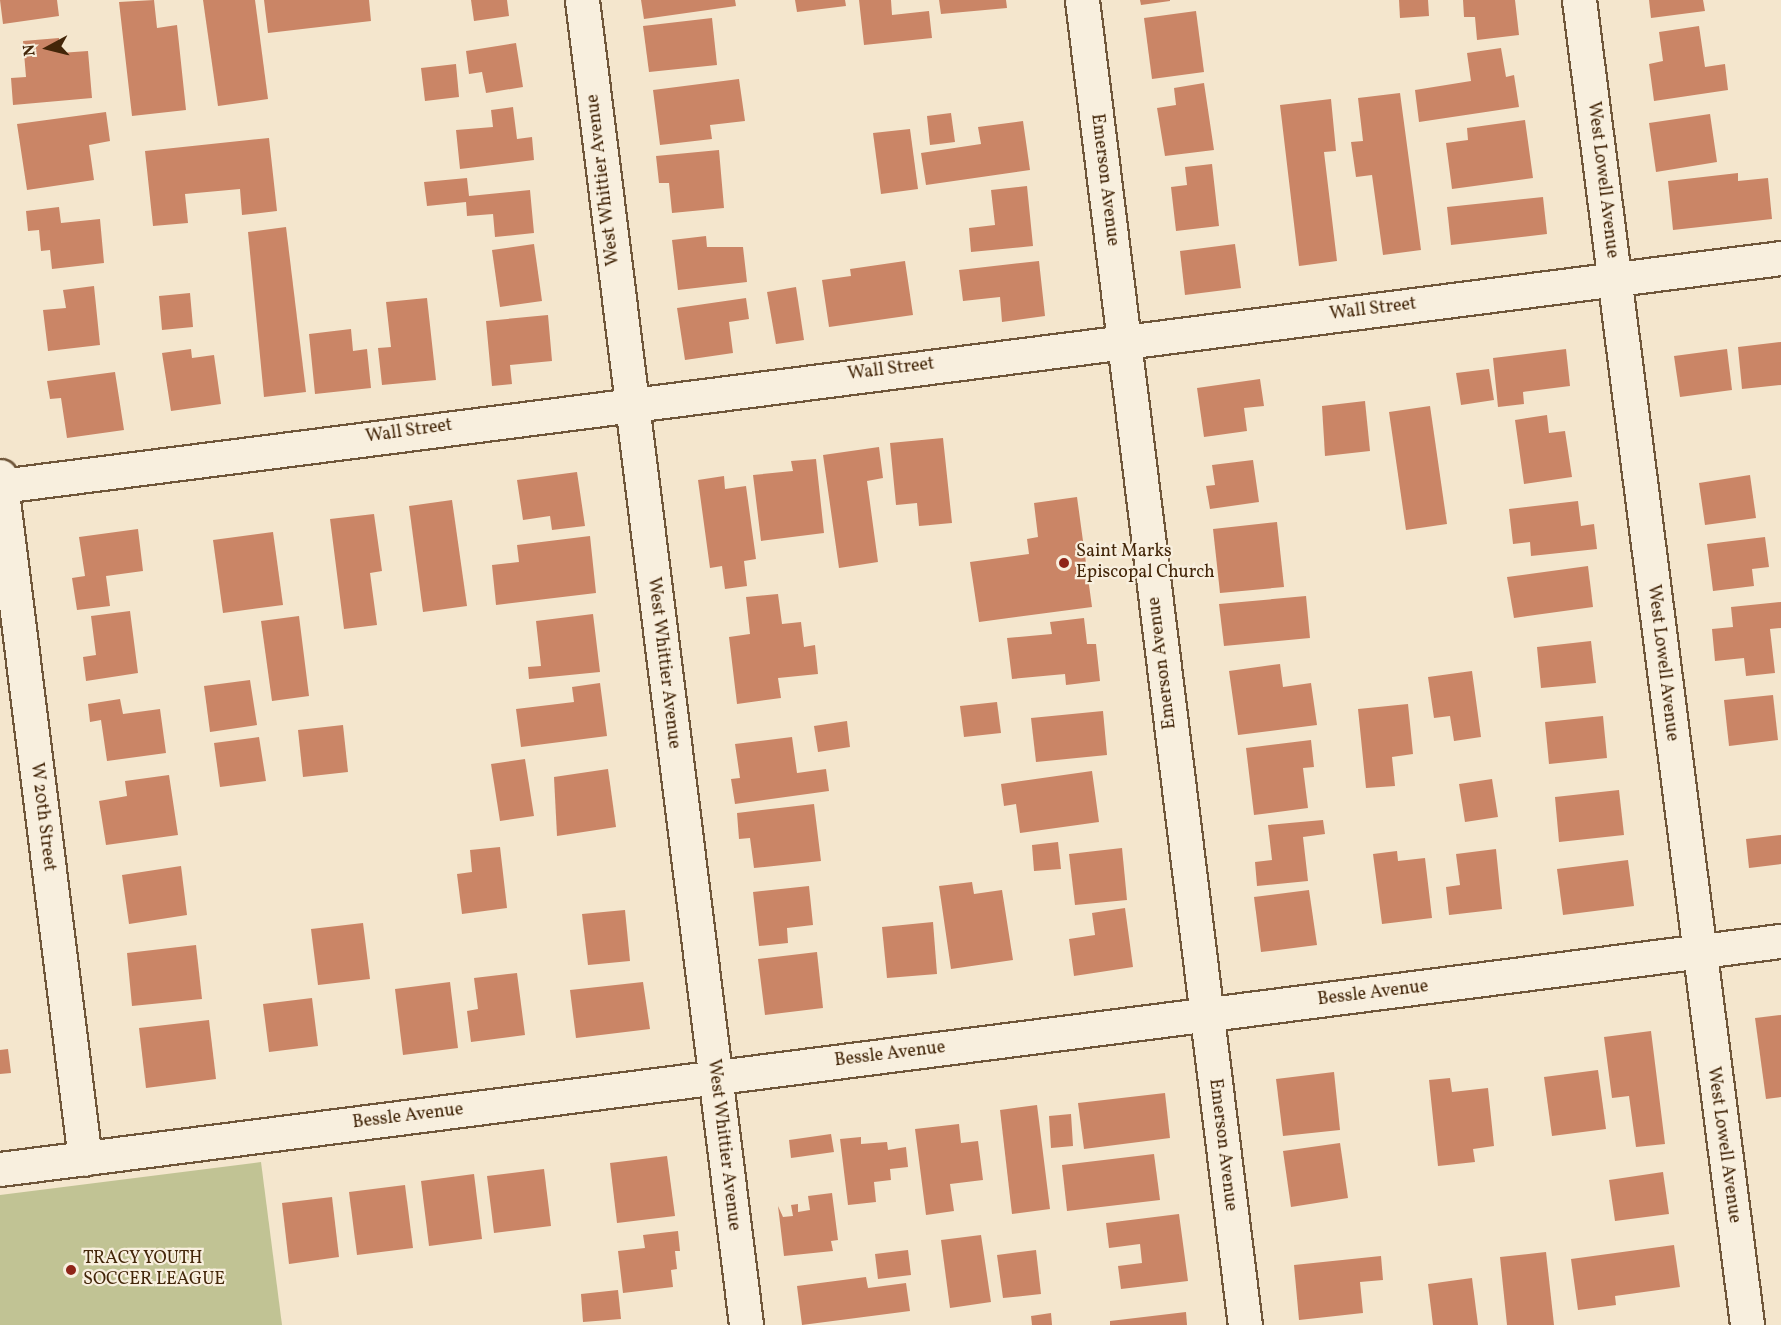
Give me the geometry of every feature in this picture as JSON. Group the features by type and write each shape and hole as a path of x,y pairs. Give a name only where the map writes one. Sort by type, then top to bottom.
{"street":[{"name":"West Whittier Avenue","path":"582,0 746,1325"},
{"name":"Emerson Avenue","path":"1082,0 1245,1325"},
{"name":"West Lowell Avenue","path":"1579,0 1697,951 1747,1325"},
{"name":"Wall Street","path":"1,481 1781,258"},
{"name":"W 20th Street","path":"1,481 85,1159"},
{"name":"Bessle Avenue","path":"0,1169 1781,941"}],"green space":[{"path":"261,1162 282,1325 0,1325 0,1195"}],"building":[{"path":"0,0 57,0 59,16 3,24"},
{"path":"154,0 157,28 177,25 186,110 132,116 119,2"},
{"path":"203,0 255,0 268,99 218,106"},
{"path":"264,0 369,0 371,21 268,33"},
{"path":"471,0 507,0 509,16 474,21"},
{"path":"641,0 735,0 736,6 644,19"},
{"path":"795,0 845,0 846,6 797,12"},
{"path":"859,0 891,0 892,15 929,11 932,38 864,45"},
{"path":"939,0 1006,0 1007,8 941,14"},
{"path":"1140,0 1170,0 1170,1 1141,5"},
{"path":"1399,0 1428,0 1429,16 1400,18"},
{"path":"1463,0 1515,0 1519,35 1477,40 1475,17 1464,17"},
{"path":"1649,0 1703,0 1705,11 1651,18"},
{"path":"1196,11 1204,72 1152,79 1144,18"},
{"path":"712,18 717,65 649,72 643,26"},
{"path":"1699,26 1705,67 1725,64 1728,90 1654,101 1649,64 1663,61 1659,32"},
{"path":"59,38 60,53 88,51 92,98 13,105 11,78 26,77 23,41"},
{"path":"516,43 523,87 486,93 482,72 469,74 466,51"},
{"path":"1501,48 1506,77 1514,75 1519,107 1419,122 1415,90 1471,81 1467,53"},
{"path":"456,64 459,97 425,101 421,68"},
{"path":"739,79 745,121 710,125 712,139 660,145 653,90"},
{"path":"1204,83 1214,150 1165,156 1157,108 1176,105 1174,88"},
{"path":"1400,93 1421,250 1383,255 1372,175 1356,177 1351,142 1363,141 1358,98"},
{"path":"1331,99 1336,151 1324,152 1337,261 1299,266 1280,105"},
{"path":"513,107 517,139 532,137 534,160 460,169 456,130 493,127 491,110"},
{"path":"106,112 110,141 89,145 94,180 27,190 17,124"},
{"path":"951,113 955,142 930,145 927,116"},
{"path":"1710,114 1717,162 1656,172 1649,123"},
{"path":"1525,120 1533,178 1452,189 1446,143 1468,140 1467,128"},
{"path":"1023,121 1030,170 926,185 921,153 981,144 978,127"},
{"path":"910,129 918,189 881,194 873,133"},
{"path":"269,138 277,211 242,215 240,189 185,194 188,223 153,226 145,151"},
{"path":"719,150 724,208 672,213 669,183 659,183 656,156"},
{"path":"1212,164 1219,226 1176,231 1171,187 1187,185 1185,167"},
{"path":"1738,173 1738,181 1768,178 1772,219 1673,230 1668,181"},
{"path":"467,178 469,196 530,190 534,233 495,237 493,214 467,216 466,202 427,206 424,182"},
{"path":"1027,186 1033,246 971,252 969,228 995,225 991,190"},
{"path":"1543,197 1547,234 1451,245 1447,207"},
{"path":"59,207 61,223 100,219 104,263 52,269 50,250 41,251 39,230 28,231 26,211"},
{"path":"286,227 306,392 264,397 248,232"},
{"path":"706,236 707,247 743,247 747,282 678,290 672,240"},
{"path":"534,244 542,301 500,307 492,250"},
{"path":"1235,244 1241,288 1185,295 1180,251"},
{"path":"905,261 913,315 829,327 822,280 851,276 850,269"},
{"path":"1039,261 1045,316 1002,322 1000,297 963,301 959,270"},
{"path":"94,286 100,345 48,351 43,310 66,308 63,290"},
{"path":"796,287 804,340 776,344 767,292"},
{"path":"190,293 193,327 162,330 159,296"},
{"path":"427,298 436,380 382,385 378,348 391,347 386,302"},
{"path":"746,298 749,319 729,322 733,353 685,360 677,308"},
{"path":"548,315 552,361 510,365 512,384 492,386 486,321"},
{"path":"351,329 353,351 367,349 371,388 315,394 309,334"},
{"path":"1781,342 1781,385 1742,389 1738,347"},
{"path":"191,349 192,358 214,355 221,404 171,411 162,353"},
{"path":"1566,349 1570,386 1523,392 1524,404 1498,407 1493,358"},
{"path":"1727,349 1732,390 1680,397 1674,356"},
{"path":"1489,369 1494,400 1461,405 1456,373"},
{"path":"115,372 124,430 67,438 61,398 50,399 47,381"},
{"path":"1260,379 1264,406 1244,408 1247,431 1204,437 1197,388"},
{"path":"1365,401 1370,451 1325,456 1322,406"},
{"path":"1430,406 1447,524 1406,530 1389,412"},
{"path":"1547,415 1549,433 1565,431 1572,477 1524,484 1515,420"},
{"path":"943,438 952,523 919,526 917,503 896,505 890,443"},
{"path":"879,447 883,478 867,481 878,562 839,568 823,455"},
{"path":"816,459 824,533 761,541 753,475 793,471 791,461"},
{"path":"1253,460 1259,502 1210,509 1206,486 1215,485 1212,465"},
{"path":"577,472 585,526 552,530 550,516 523,520 517,480"},
{"path":"1750,475 1756,518 1705,525 1699,483"},
{"path":"724,476 725,489 746,486 756,559 744,561 747,586 725,589 722,566 710,568 698,480"},
{"path":"1077,497 1092,607 979,622 970,562 1029,554 1027,539 1038,537 1034,503"},
{"path":"452,500 467,606 423,612 409,506"},
{"path":"1578,501 1581,526 1594,524 1597,549 1531,556 1530,542 1513,544 1509,509"},
{"path":"374,514 382,571 370,573 377,625 344,629 330,519"},
{"path":"1277,522 1284,587 1220,593 1213,529"},
{"path":"138,529 143,571 106,576 110,606 77,610 72,578 85,576 79,537"},
{"path":"273,532 283,605 223,613 213,540"},
{"path":"590,536 596,593 496,605 492,565 519,562 517,545"},
{"path":"1765,537 1769,567 1752,569 1754,586 1713,591 1707,544"},
{"path":"1588,566 1593,607 1514,618 1507,577"},
{"path":"778,594 782,624 801,622 804,647 815,645 818,674 778,678 781,698 737,704 729,637 750,634 746,597"},
{"path":"1306,596 1310,638 1224,646 1219,604"},
{"path":"1781,602 1781,628 1770,629 1775,673 1746,676 1744,658 1715,661 1712,629 1733,627 1731,607"},
{"path":"130,611 138,673 86,681 83,657 96,655 91,616"},
{"path":"593,614 600,672 529,679 528,667 541,666 536,621"},
{"path":"299,616 309,696 272,701 261,621"},
{"path":"1084,618 1087,644 1096,644 1100,681 1066,685 1065,674 1012,679 1007,638 1052,634 1050,622"},
{"path":"1591,641 1596,683 1541,688 1537,647"},
{"path":"1280,664 1283,687 1311,683 1317,725 1238,735 1229,671"},
{"path":"1472,671 1481,737 1454,741 1450,716 1434,718 1428,677"},
{"path":"250,680 257,725 210,732 204,686"},
{"path":"600,683 607,736 521,747 516,709 574,702 572,687"},
{"path":"1773,695 1778,740 1729,746 1724,700"},
{"path":"120,699 123,714 160,709 166,753 107,761 101,720 90,722 88,704"},
{"path":"997,702 1001,733 964,737 960,706"},
{"path":"1408,704 1413,754 1392,757 1395,786 1366,788 1358,709"},
{"path":"1103,711 1107,755 1036,762 1031,718"},
{"path":"1603,716 1607,758 1549,764 1545,722"},
{"path":"847,721 850,747 818,752 814,726"},
{"path":"343,725 348,772 303,777 298,730"},
{"path":"259,737 266,781 220,787 214,743"},
{"path":"792,737 797,773 826,769 829,791 735,804 731,779 740,778 735,744"},
{"path":"1311,740 1314,767 1303,768 1308,808 1254,815 1246,748"},
{"path":"525,759 534,816 500,821 491,764"},
{"path":"608,769 616,827 557,836 554,777"},
{"path":"1092,771 1099,822 1020,833 1016,804 1004,806 1001,784"},
{"path":"169,775 178,835 106,845 99,801 127,796 125,781"},
{"path":"1492,779 1498,817 1465,822 1459,784"},
{"path":"1619,790 1624,835 1559,842 1555,797"},
{"path":"814,804 821,861 754,868 750,838 739,839 737,813"},
{"path":"1323,820 1325,834 1303,837 1308,881 1257,886 1255,862 1272,860 1268,825"},
{"path":"1781,835 1781,864 1749,868 1746,839"},
{"path":"1058,842 1061,869 1034,871 1032,845"},
{"path":"500,847 507,908 462,914 457,874 472,872 470,850"},
{"path":"1122,848 1127,900 1075,905 1069,854"},
{"path":"1496,849 1502,909 1449,915 1446,887 1460,885 1456,854"},
{"path":"1397,851 1398,861 1425,858 1432,918 1382,924 1373,854"},
{"path":"1628,860 1634,906 1563,915 1557,869"},
{"path":"181,866 187,915 129,924 122,875"},
{"path":"972,882 974,894 1002,890 1013,960 951,969 939,886"},
{"path":"809,886 813,925 787,928 788,943 759,946 753,892"},
{"path":"1309,890 1317,945 1261,952 1254,897"},
{"path":"1125,908 1133,967 1074,976 1069,939 1095,935 1092,913"},
{"path":"625,910 630,961 588,965 582,914"},
{"path":"933,922 937,974 887,978 882,927"},
{"path":"363,923 370,979 318,985 311,929"},
{"path":"196,945 202,999 132,1006 127,953"},
{"path":"817,952 823,1008 765,1015 758,959"},
{"path":"517,973 525,1035 471,1042 467,1011 478,1009 474,978"},
{"path":"450,982 458,1048 403,1055 395,989"},
{"path":"643,982 650,1029 576,1038 570,990"},
{"path":"312,998 318,1046 269,1052 263,1004"},
{"path":"1781,1015 1781,1097 1766,1099 1755,1018"},
{"path":"209,1020 216,1079 146,1088 139,1028"},
{"path":"1651,1031 1665,1144 1636,1147 1629,1096 1612,1098 1604,1037"},
{"path":"8,1049 11,1073 0,1074 0,1050"},
{"path":"1598,1070 1606,1129 1552,1136 1544,1077"},
{"path":"1334,1072 1340,1130 1283,1136 1276,1079"},
{"path":"1450,1078 1452,1092 1488,1088 1494,1146 1473,1149 1475,1162 1438,1166 1429,1080"},
{"path":"1165,1093 1170,1138 1084,1149 1078,1103"},
{"path":"1037,1105 1050,1209 1012,1214 1000,1110"},
{"path":"1071,1114 1073,1146 1051,1148 1049,1116"},
{"path":"959,1124 961,1143 978,1141 983,1180 950,1184 954,1211 926,1215 915,1129"},
{"path":"831,1134 834,1152 791,1158 789,1140"},
{"path":"861,1137 861,1144 887,1142 888,1150 906,1147 908,1167 890,1169 891,1180 874,1182 876,1202 848,1205 840,1139"},
{"path":"1340,1143 1348,1198 1291,1207 1283,1151"},
{"path":"1154,1154 1160,1200 1067,1211 1062,1165"},
{"path":"667,1156 675,1216 617,1223 610,1163"},
{"path":"544,1169 551,1226 494,1233 487,1176"},
{"path":"1663,1172 1669,1214 1615,1221 1609,1180"},
{"path":"474,1174 482,1239 429,1246 421,1181"},
{"path":"405,1185 413,1248 357,1255 349,1192"},
{"path":"832,1193 838,1240 831,1241 833,1251 784,1256 778,1206 783,1217 793,1216 791,1205 798,1204 798,1212 810,1210 808,1196"},
{"path":"332,1197 339,1257 289,1264 282,1203"},
{"path":"1179,1214 1188,1281 1121,1289 1118,1266 1142,1263 1140,1244 1109,1248 1106,1223"},
{"path":"678,1231 680,1251 675,1251 677,1269 671,1270 673,1287 623,1293 618,1251 645,1248 643,1235"},
{"path":"981,1235 991,1302 950,1308 941,1240"},
{"path":"1674,1245 1680,1287 1615,1296 1616,1305 1578,1310 1571,1259"},
{"path":"908,1250 911,1275 878,1279 875,1254"},
{"path":"1036,1250 1041,1294 1003,1298 997,1255"},
{"path":"1546,1252 1554,1325 1507,1325 1500,1257"},
{"path":"1381,1256 1383,1280 1360,1282 1363,1313 1299,1320 1294,1265"},
{"path":"866,1277 868,1288 906,1283 910,1311 802,1325 797,1286"},
{"path":"1472,1278 1478,1325 1433,1325 1428,1284"},
{"path":"618,1290 621,1319 583,1322 581,1294"},
{"path":"1186,1312 1187,1325 1110,1325 1110,1321"},
{"path":"1051,1313 1052,1325 1032,1325 1031,1316"}],"place":[{"name":"Saint Marks Episcopal Church","path":"1064,563"},
{"name":"TRACY YOUTH SOCCER LEAGUE","path":"71,1270"}]}
